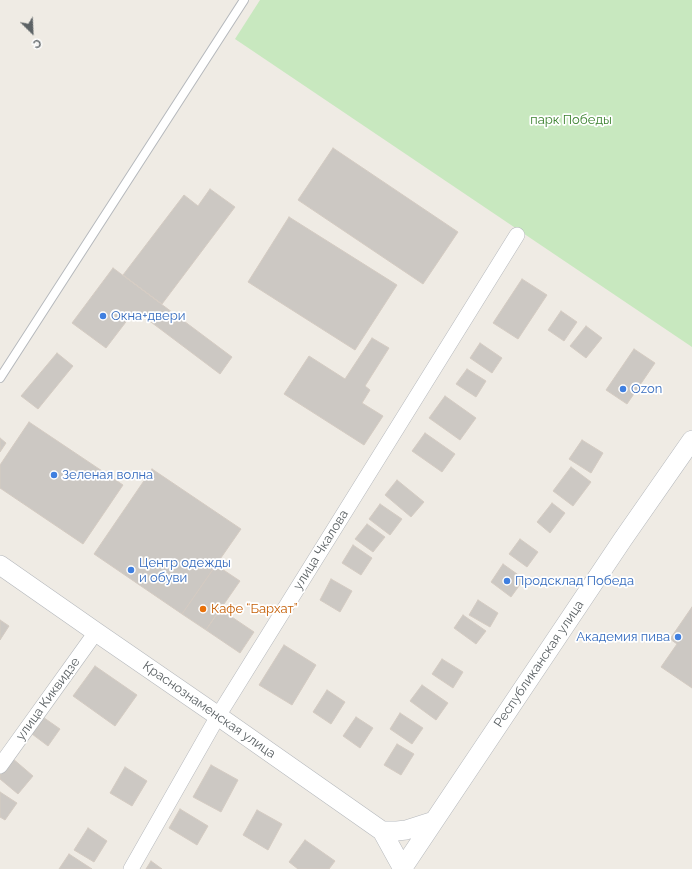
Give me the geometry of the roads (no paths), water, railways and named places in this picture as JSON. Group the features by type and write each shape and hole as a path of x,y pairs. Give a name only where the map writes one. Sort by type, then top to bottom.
{"street":[{"name":"улица Чкалова","path":"131,869 218,716 517,235"},
{"name":"Республиканская улица","path":"402,869 615,551 692,440"},
{"name":"Краснознаменская улица","path":"0,565 382,830 402,869"},
{"name":"улица Киквидзе","path":"0,766 96,632"},
{"path":"382,830 406,830 434,821"}],"lane":[{"path":"0,378 244,0"}],"place":[{"name":"Окна+двери","path":"103,316"},
{"name":"Ozon","path":"623,389"},
{"name":"Зеленая волна","path":"54,475"},
{"name":"Центр одежды и обуви","path":"131,570"},
{"name":"Продсклад Победа","path":"507,581"},
{"name":"Кафе “Бархат”","path":"203,609"},
{"name":"Академия пива","path":"678,637"}],"park label":[{"name":"парк Победы","path":"571,120"}]}
